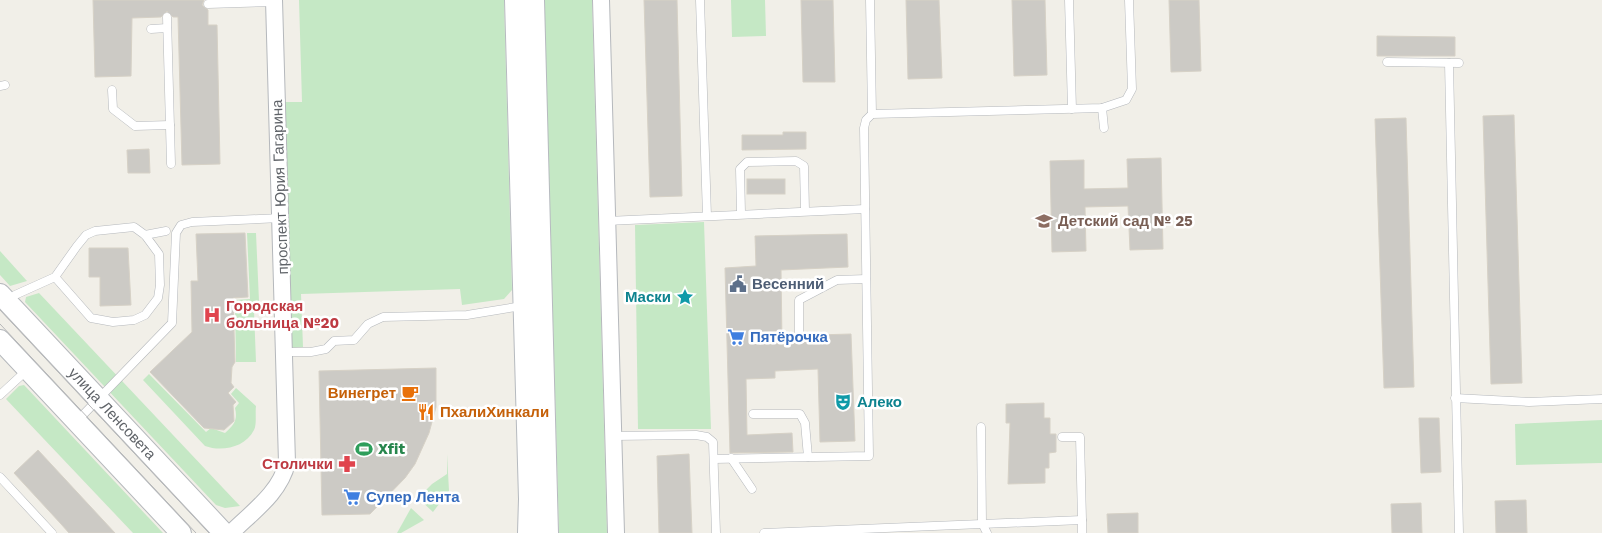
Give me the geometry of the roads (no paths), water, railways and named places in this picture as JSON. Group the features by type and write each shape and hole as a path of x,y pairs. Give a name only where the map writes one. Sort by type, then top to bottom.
{"main road":[{"path":"516,0 547,533"},
{"path":"529,533 533,306 533,0"}],"street":[{"path":"601,0 616,533"},
{"name":"проспект Юрия Гагарина","path":"231,533 271,494 284,473 287,452 274,1"},
{"name":"улица Ленсовета","path":"4,298 224,533"},
{"path":"0,340 181,533"}],"lane":[{"path":"700,0 706,216"},
{"path":"870,0 872,114"},
{"path":"1069,0 1072,109"},
{"path":"714,460 731,458 869,456 864,128 866,120 872,114 1102,108 1126,100 1132,89 1129,0"},
{"path":"208,4 274,1"},
{"path":"167,17 170,164"},
{"path":"151,29 168,28"},
{"path":"1387,62 1459,63"},
{"path":"1449,63 1459,533"},
{"path":"112,90 113,109 135,126 170,124"},
{"path":"1102,108 1104,128"},
{"path":"741,213 740,169 747,162 796,161 804,166 805,211"},
{"path":"607,221 741,213 865,209"},
{"path":"77,422 172,323 176,233 181,225 192,222 281,218"},
{"path":"4,298 55,277 86,235 95,230 134,227 145,235 159,254 160,285 155,304 140,318 113,322 91,318 55,277"},
{"path":"145,235 166,230"},
{"path":"799,332 799,300 837,280 866,279"},
{"path":"284,352 311,352 326,349 334,341 354,340 368,324 383,318 467,316 533,306"},
{"path":"0,395 27,370"},
{"path":"1455,398 1529,402 1602,399"},
{"path":"753,414 800,414 806,433 808,457"},
{"path":"981,427 982,523 987,533"},
{"path":"613,436 707,436 714,442 716,533"},
{"path":"1062,437 1080,437 1082,533"},
{"path":"731,458 752,489"},
{"path":"0,477 52,533"},
{"path":"764,533 1082,520"}],"tram line":[{"path":"0,310 209,533"},
{"path":"0,324 196,533"}],"place":[{"name":"Детский сад № 25","path":"1044,221"},
{"name":"Весенний","path":"738,284"},
{"name":"Маски","path":"685,297"},
{"name":"Городская больница №20","path":"212,315"},
{"name":"Пятёрочка","path":"736,337"},
{"name":"Винегрет","path":"410,393"},
{"name":"Алеко","path":"843,402"},
{"name":"ПхалиХинкали","path":"426,412"},
{"name":"Xfit","path":"364,449"},
{"name":"Столички","path":"347,464"},
{"name":"Супер Лента","path":"352,497"}]}
